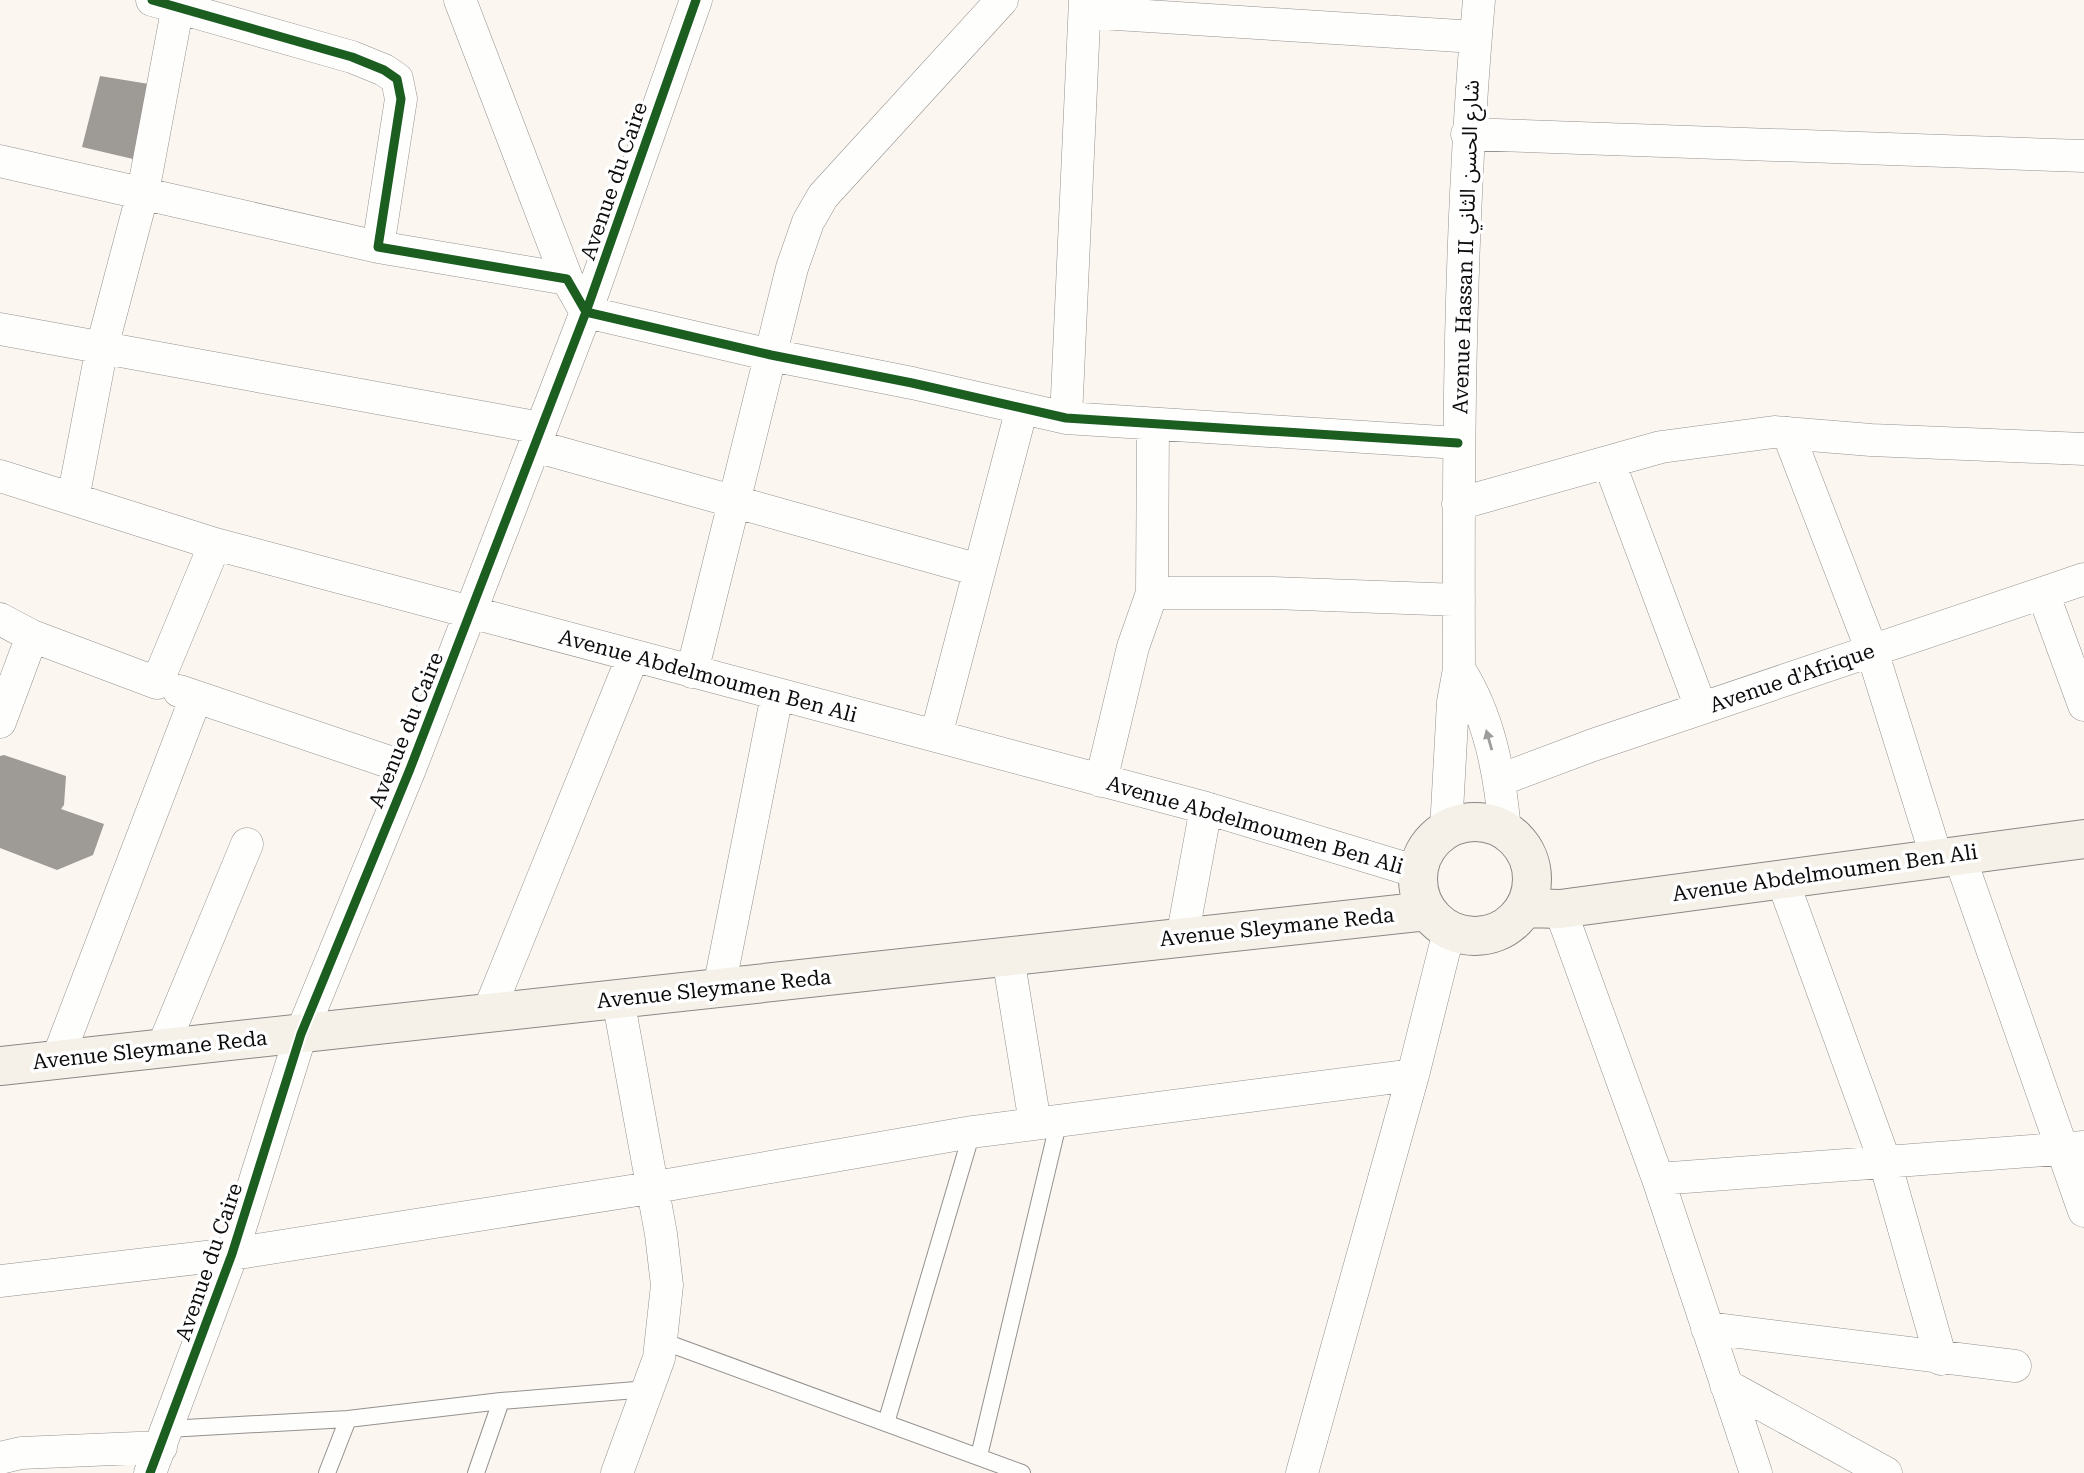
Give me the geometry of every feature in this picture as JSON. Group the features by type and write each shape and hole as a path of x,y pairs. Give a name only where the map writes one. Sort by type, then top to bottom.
{"street":[{"path":"460,0 567,279 586,312 1066,418 1458,443"},
{"name":"Avenue du Caire","path":"160,1450 232,1254 301,1034 471,614 586,312 696,0"},
{"path":"692,672 792,268 808,222 823,196 1002,0"},
{"name":"Avenue Hassan II شارع الحسن الثاني","path":"1446,830 1452,702 1459,670 1458,443 1467,134 1479,0"},
{"path":"73,499 102,347 143,192 169,2 352,57 384,70 397,79 401,99 378,247"},
{"path":"1066,418 1085,6 1475,37"},
{"path":"1467,134 2084,156"},
{"path":"0,161 378,247 567,279"},
{"path":"0,329 102,347 538,437 735,502 979,570"},
{"path":"936,736 1022,408"},
{"path":"1101,780 1133,647 1152,593 1153,424"},
{"path":"1788,433 1948,857 2074,1148 2084,1211"},
{"path":"1458,504 1661,447 1734,435 1788,433 1871,440 2084,449"},
{"path":"1609,461 1701,708"},
{"name":"Avenue Abdelmoumen Ben Ali","path":"0,476 215,544 1206,808 1418,872"},
{"path":"157,683 215,544"},
{"name":"Avenue d'Afrique","path":"1500,780 1701,708 2084,579"},
{"path":"1152,593 1273,593 1458,600"},
{"path":"2043,593 2084,705"},
{"path":"0,619 32,636 157,683 410,769"},
{"path":"0,722 32,636"},
{"path":"488,1013 633,656"},
{"path":"1459,670 1476,699 1500,780 1506,831"},
{"path":"719,988 777,695"},
{"path":"57,1060 196,697"},
{"path":"1182,938 1206,808"},
{"path":"1446,830 1476,822 1506,831 1525,852 1542,908 1658,1179 1756,1473"},
{"name":"Avenue Abdelmoumen Ben Ali","path":"1438,921 1421,899 1418,872 1423,855 1432,840 1446,830"},
{"name":"Avenue Abdelmoumen Ben Ali","path":"1542,908 2084,839"},
{"path":"162,1049 247,844"},
{"path":"1782,879 1885,1162 1941,1359"},
{"path":"1302,1473 1413,1075 1438,921 1462,935 1491,934 1542,908"},
{"name":"Avenue Sleymane Reda","path":"0,1066 1182,938 1438,921"},
{"path":"1008,957 1047,1122"},
{"path":"617,1473 648,1389 662,1341 667,1285 661,1234 650,1188 618,999"},
{"path":"0,1281 232,1254 650,1188 972,1132 1413,1075"},
{"path":"1658,1179 2074,1148"},
{"path":"1707,1328 1941,1359 2015,1366"},
{"path":"1726,1385 1886,1473"},
{"path":"0,1458 21,1453 160,1450"}],"lane":[{"path":"979,1456 1047,1122"},
{"path":"886,1423 972,1132"},
{"path":"662,1341 1022,1473"},
{"path":"160,1450 348,1419 501,1401 648,1389"},
{"path":"476,1473 501,1401"},
{"path":"327,1473 348,1419"}],"building":[{"path":"100,76 155,85 133,159 82,147"},
{"path":"4,755 66,776 64,805 61,809 104,824 93,855 57,870 0,848 0,756"}],"cycle path":[{"path":"152,0 352,57 384,70 397,79 401,99 378,247 567,279 586,312 1066,418 1458,443"},
{"path":"150,1473 232,1254 301,1034 410,769 586,312 696,0"}]}
